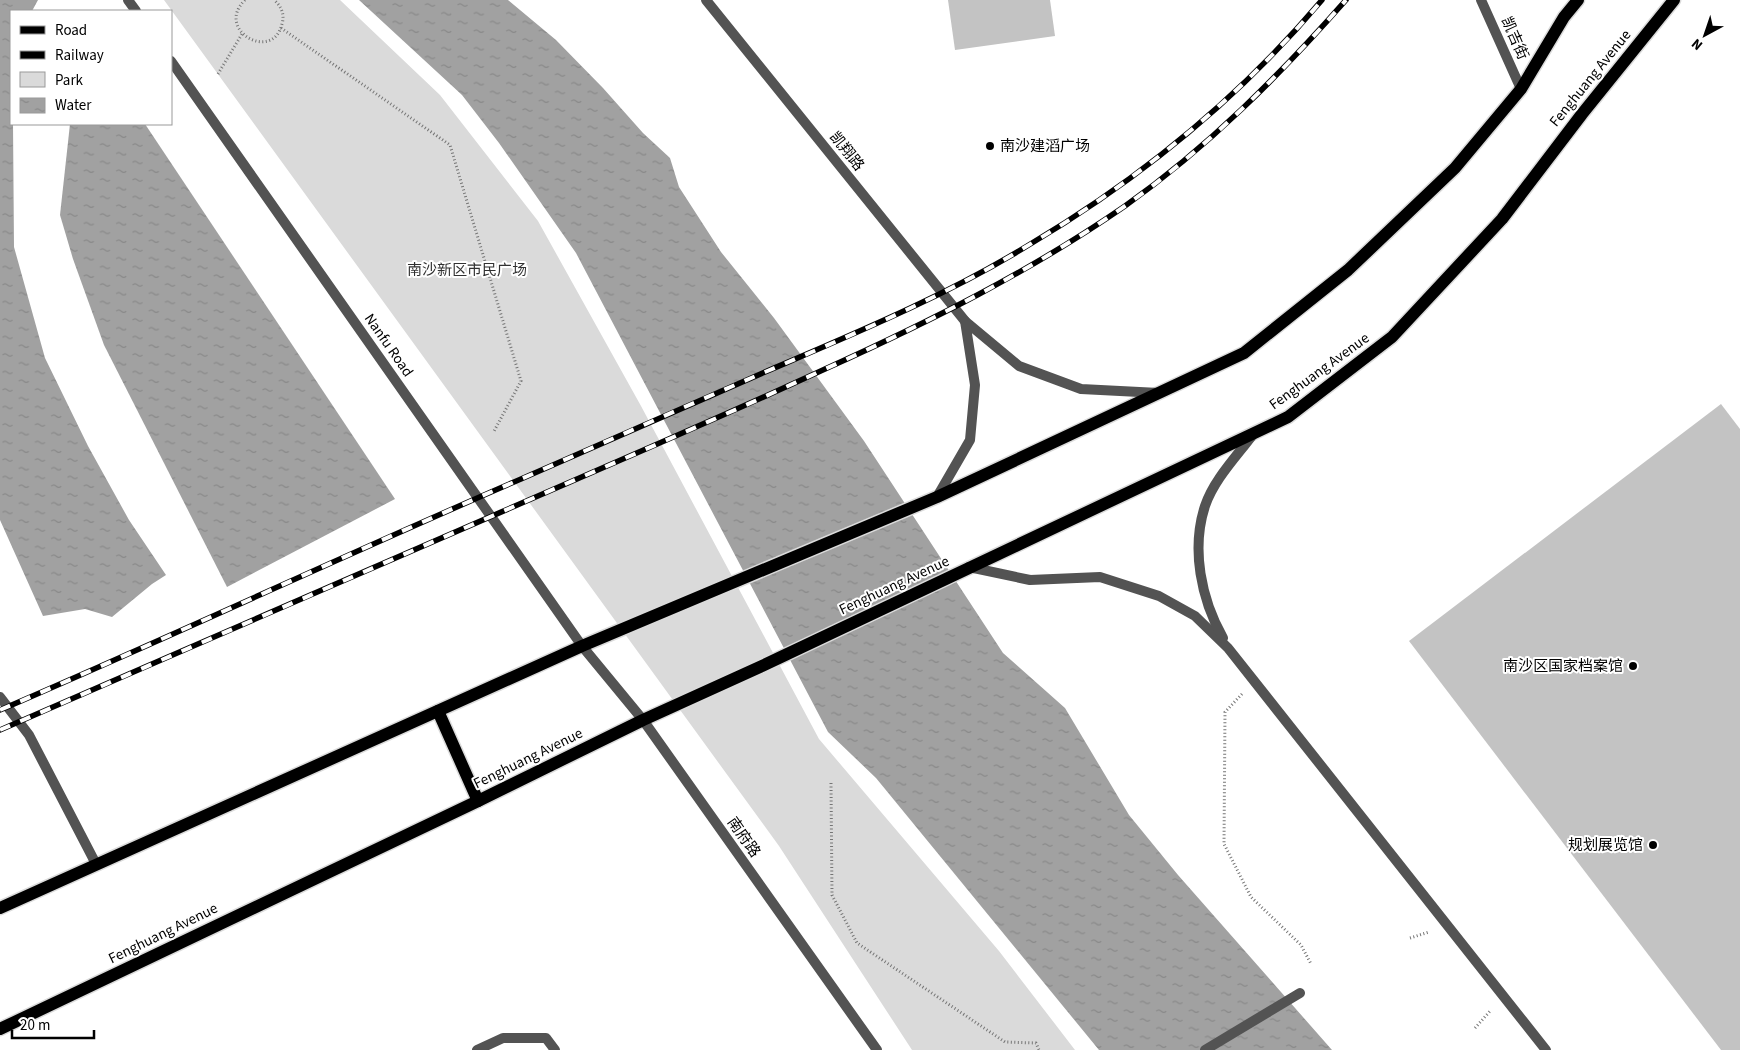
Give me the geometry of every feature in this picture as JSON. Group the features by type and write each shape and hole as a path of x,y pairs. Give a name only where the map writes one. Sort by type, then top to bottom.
{"main road":[{"path":"0,908 582,646 937,497 1244,353 1348,270 1455,168 1521,89 1564,17 1578,0"},
{"name":"Fenghuang Avenue","path":"0,1029 478,801 643,720 762,666 1288,417 1392,337 1502,219 1582,114 1674,0"},
{"path":"438,711 478,801"}],"street":[{"name":"凯翔路","path":"706,0 965,321 1019,366 1081,389 1160,393"},
{"name":"凯吉街","path":"1482,0 1521,89"},
{"name":"Nanfu Road","path":"172,62 582,646"},
{"path":"937,497 970,440 976,385 965,321"},
{"path":"1228,648 1214,623 1205,597 1200,569 1199,542 1206,505 1217,482 1255,433"},
{"path":"968,567 1030,580 1100,577 1159,596 1195,616 1228,648 1546,1050"},
{"name":"南府路","path":"582,646 643,720 876,1050"},
{"path":"0,697 28,735 96,864"},
{"path":"1206,1050 1300,993"},
{"path":"477,1050 502,1038 546,1038 555,1050"}],"path":[{"path":"245,0 240,5 236,20 238,27 248,39 263,42 277,35 283,21 283,13 280,6 274,0"},
{"path":"281,28 450,145 521,381 493,433"},
{"path":"218,74 242,34"},
{"path":"1254,681 1225,712 1224,844 1251,897 1301,945 1311,964"},
{"path":"831,783 832,895 857,943 1005,1042 1036,1043 1039,1050"}],"green space":[{"name":"南沙新区市民广场","path":"164,0 340,0 440,95 538,221 641,406 819,739 999,951 1075,1050 912,1050 779,846"}],"water":[{"path":"0,0 38,0 33,10 10,10 10,125 13,125 14,247 45,358 88,446 129,520 166,575 112,617 85,609 43,616 0,520"},
{"path":"359,0 508,0 556,40 603,88 643,133 670,158 679,187 721,252 774,318 864,441 1003,653 1065,708 1129,815 1178,875 1332,1050 1099,1050 876,778 828,732 576,253 499,143 462,95"},
{"path":"70,125 146,125 395,499 227,587 104,345 73,259 60,215"}],"building":[{"path":"948,0 1050,0 1055,36 955,50"},
{"name":"规划展览馆","path":"1721,404 1740,429 1740,1050 1721,1050 1409,641"}],"railway":[{"path":"0,710 456,507 867,328 968,280 1072,218 1112,191 1187,134 1257,70 1322,0"},
{"path":"0,730 732,411 941,314 1016,274 1125,206 1185,160 1269,83 1346,0"}],"place":[{"name":"南沙建滔广场","path":"990,146"},
{"name":"南沙区国家档案馆","path":"1633,666"},
{"name":"规划展览馆","path":"1653,845"}]}
